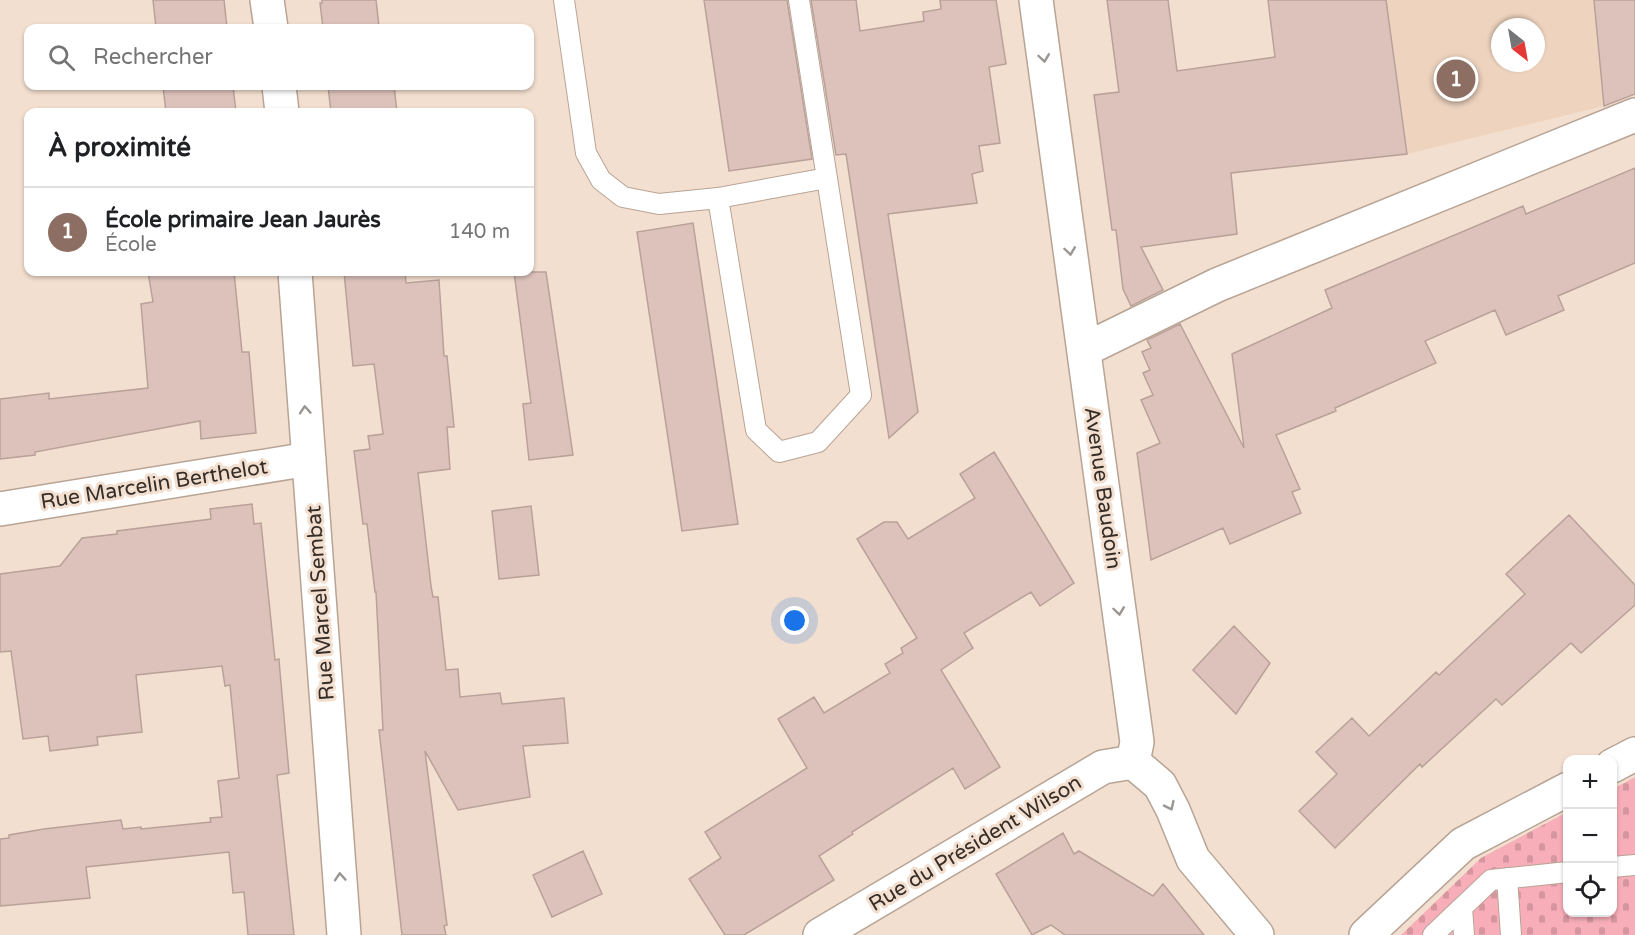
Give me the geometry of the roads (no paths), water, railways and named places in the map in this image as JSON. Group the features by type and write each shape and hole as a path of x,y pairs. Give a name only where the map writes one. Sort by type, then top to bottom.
{"street":[{"path":"267,0 270,24"},
{"name":"Avenue Baudoin","path":"1036,0 1137,742 1133,762"},
{"path":"279,90 282,108"},
{"path":"1084,350 1217,285 1635,115"},
{"name":"Rue Marcel Sembat","path":"295,276 344,935"},
{"name":"Rue Marcelin Berthelot","path":"0,509 309,459"},
{"path":"1617,763 1635,754"},
{"path":"1133,762 1160,785 1173,810 1192,860 1257,935"},
{"name":"Rue du Président Wilson","path":"820,935 1103,767 1133,762"},
{"path":"1365,935 1464,844 1563,792"}],"lane":[{"path":"564,0 586,153 601,180 623,197 659,204 718,198 827,178"},
{"path":"718,198 756,430 779,452 818,442 861,395 799,0"},
{"path":"1617,867 1635,865"},
{"path":"1434,935 1491,880 1563,872"},
{"path":"1507,878 1511,935"},
{"path":"1462,908 1464,935"}],"place":[{"name":"École primaire Jean Jaurès","path":"1456,79"}]}
